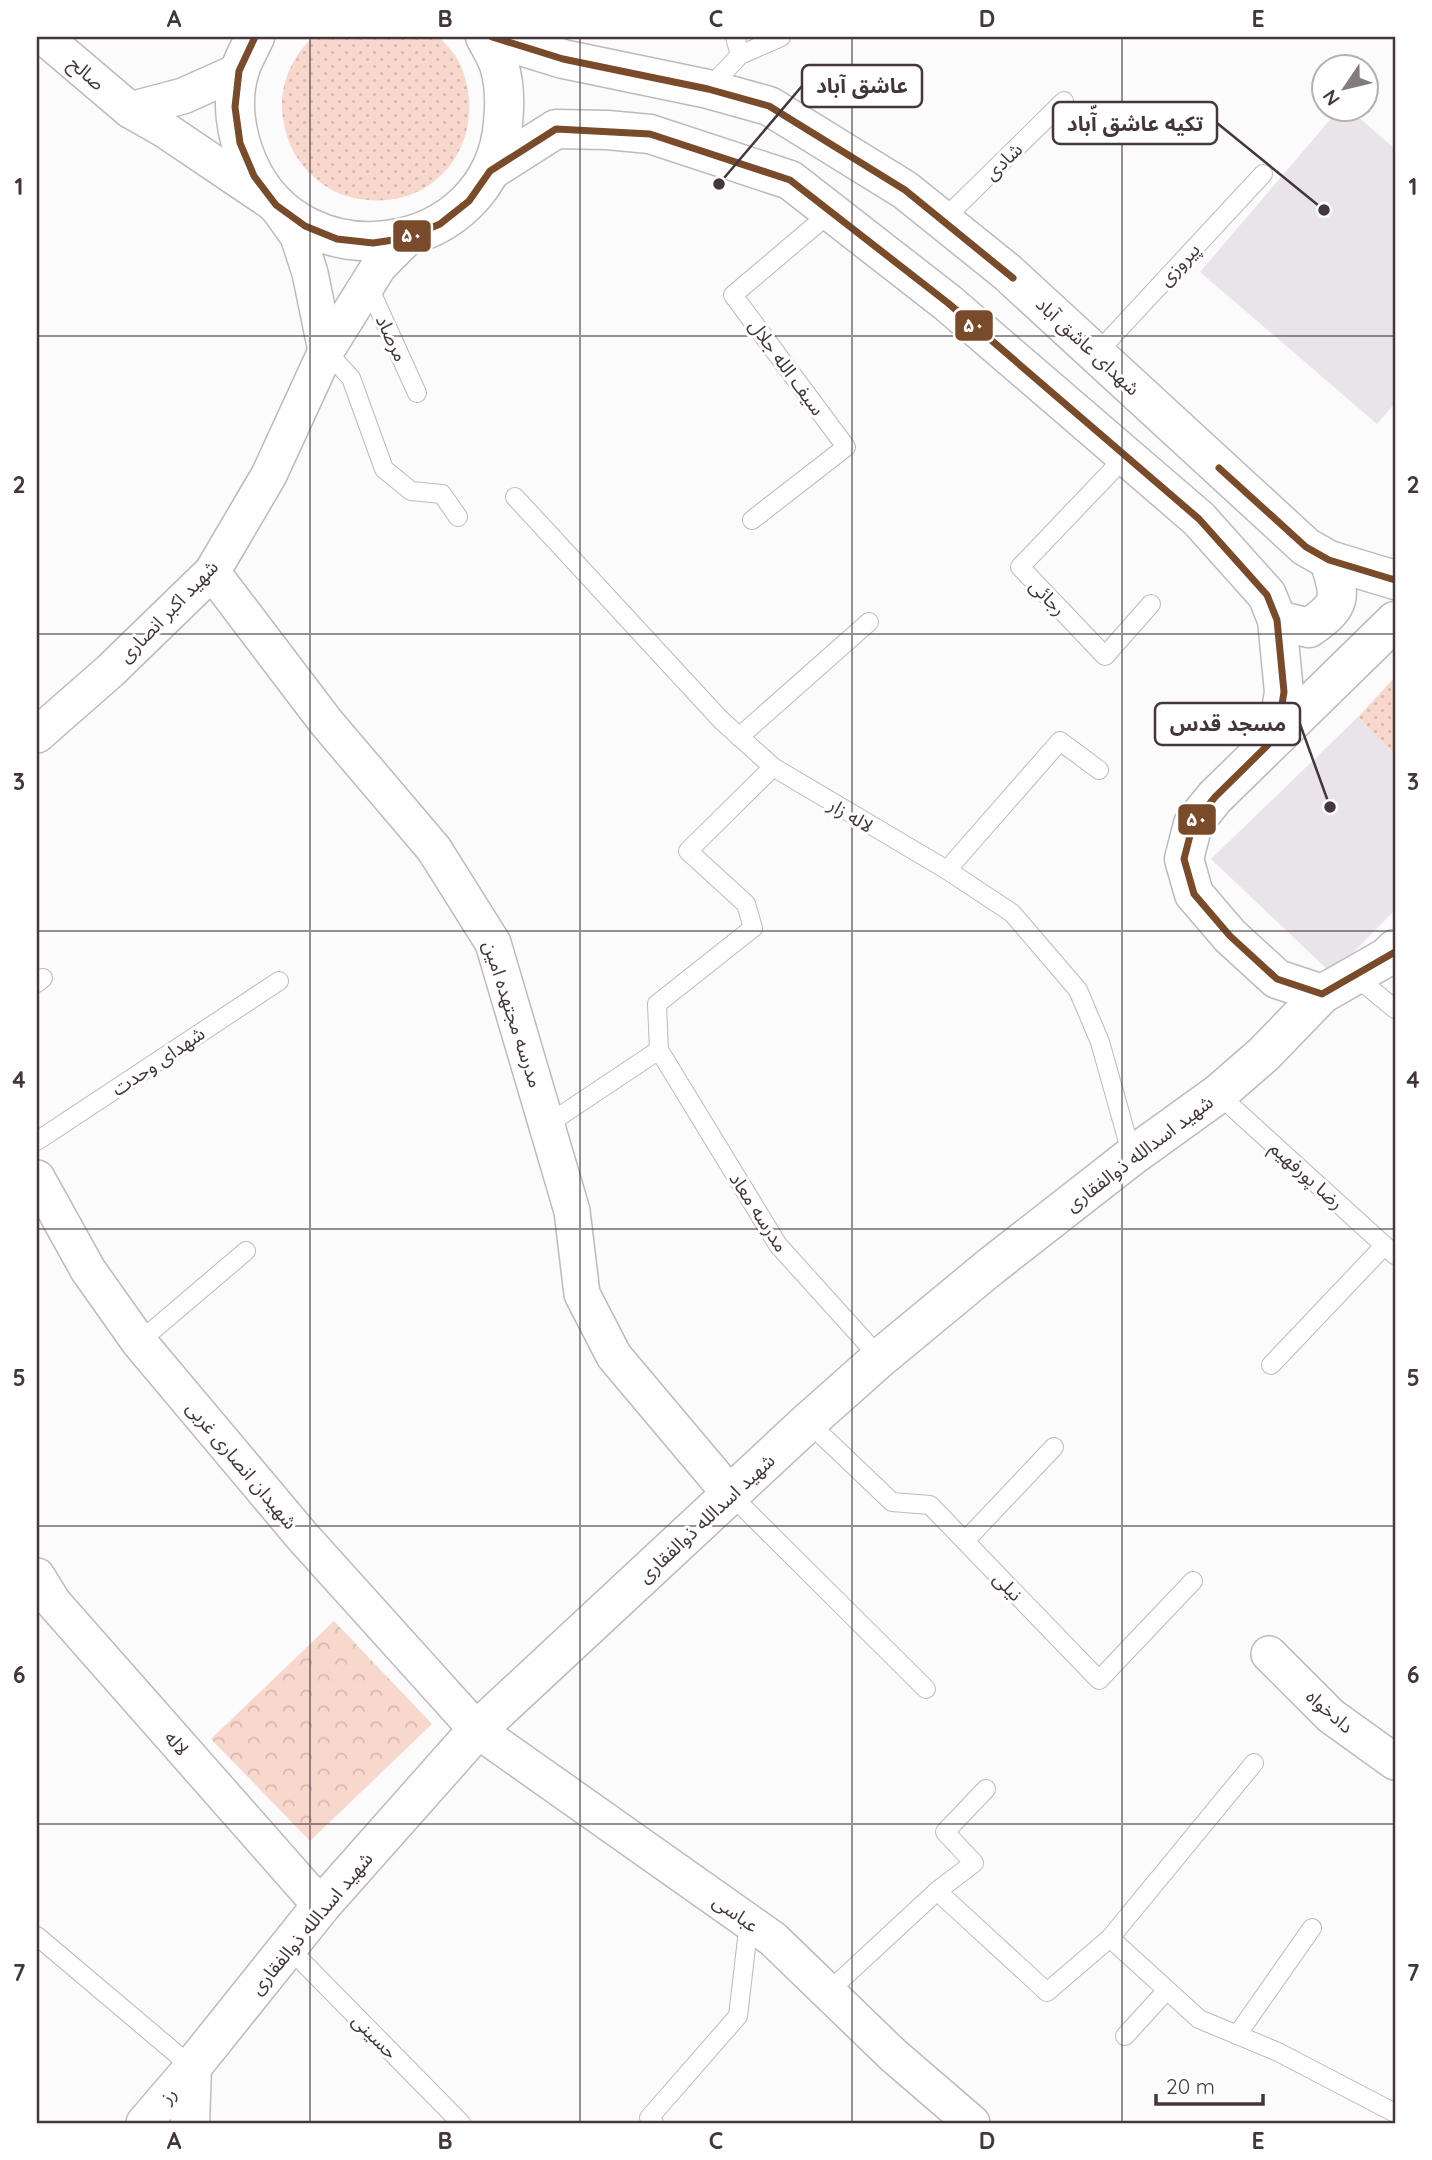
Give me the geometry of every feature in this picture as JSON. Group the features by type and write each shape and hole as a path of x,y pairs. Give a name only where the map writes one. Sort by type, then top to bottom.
{"main road":[{"path":"255,37 239,71 235,107 240,143 254,176 276,205 305,226 337,239 373,243 407,238 440,224 469,201 490,170 502,137 505,102 500,67 485,37"},
{"name":"شهدای عاشق آباد","path":"492,37 563,59 708,89 769,106 905,190 1007,272 1306,547 1329,561 1395,580"},
{"path":"490,170 555,129 650,134 790,180 948,303 1199,519 1267,595 1277,620 1284,691 1278,736"},
{"path":"1277,620 1309,628 1330,613 1339,593 1329,561"},
{"path":"1338,985 1277,979 1230,936 1194,894 1184,859 1193,824 1215,797 1395,621"},
{"name":"شهید اسدالله ذوالفقاری","path":"192,2067 321,1906 477,1730 808,1422 990,1267 1132,1156 1218,1094 1338,985 1393,952"},
{"path":"190,2123 192,2067"}],"street":[{"name":"صالح","path":"44,37 130,110 165,130 276,205"},
{"path":"130,110 183,96 239,71"},
{"path":"276,205 298,236 310,273 326,351"},
{"name":"شهید اکبر انصاری","path":"37,735 110,671 212,572 269,475 326,351 379,266 407,238"},
{"name":"مدرسه مجتهده امین","path":"212,572 326,722 434,849 494,943 572,1211 582,1294 614,1356 731,1495"},
{"name":"شهیدان انصاری غربی","path":"37,1178 88,1269 139,1342 302,1536 477,1730"},
{"name":"لاله","path":"37,1576 53,1602 321,1906"},
{"name":"دادخواه","path":"1269,1654 1331,1716 1395,1762"},
{"name":"عباسی","path":"477,1730 773,1939 893,2055 972,2123"},
{"name":"رز","path":"144,2123 192,2067"}],"lane":[{"path":"735,37 740,55"},
{"path":"708,89 740,55 781,37"},
{"name":"شادی","path":"943,220 1064,101"},
{"name":"پیروزی","path":"1096,354 1262,174"},
{"name":"سیف الله جلال","path":"752,520 846,447 733,295 831,212"},
{"name":"مرصاد","path":"367,284 417,393"},
{"path":"326,351 351,378 384,469 411,491 442,494 458,517"},
{"name":"رجائی","path":"1126,456 1020,567 1105,656 1151,604"},
{"name":"لاله زار","path":"515,497 722,720 773,767 947,870 1012,913 1078,990 1100,1042 1132,1156"},
{"path":"739,737 869,622"},
{"path":"947,870 1060,741 1098,770"},
{"path":"548,1124 659,1050 657,1004 753,928 746,904 688,851 773,767"},
{"name":"شهدای وحدت","path":"37,1142 279,981"},
{"path":"1338,985 1395,1009"},
{"name":"مدرسه معاد","path":"659,1050 778,1245 880,1359"},
{"name":"رضا پورفهیم","path":"1218,1094 1390,1250"},
{"path":"1271,1365 1390,1250"},
{"path":"139,1342 246,1251"},
{"name":"نیلی","path":"808,1422 892,1502 930,1506 1098,1680 1193,1581"},
{"path":"965,1541 1054,1447"},
{"path":"731,1495 926,1689"},
{"path":"937,1891 1047,1992 1110,1938 1254,1763"},
{"path":"828,1992 937,1891 974,1863 945,1832 986,1789"},
{"path":"654,2123 649,2118 738,2016 749,1922"},
{"path":"1237,2035 1312,1928"},
{"path":"37,1936 192,2067"},
{"path":"1110,1938 1199,2019 1278,2052 1395,2113"},
{"name":"حسینی","path":"289,1948 461,2123"},
{"path":"1125,2036 1167,1990"}],"green space":[{"path":"313,37 439,37 450,49 459,62 467,88 469,113 465,137 454,159 439,177 419,191 395,199 368,200 346,196 333,190 320,183 309,172 288,140 282,99 291,66"},
{"path":"1395,677 1395,755 1358,717"},
{"path":"334,1621 432,1724 310,1841 211,1739"}],"building":[{"path":"1328,122 1364,122 1395,149 1395,403 1377,424 1200,272"},
{"path":"1358,717 1395,755 1395,910 1332,974 1211,859"}],"transit line":[{"name":"۵۰","path":"255,37 239,71 235,107 240,143 254,176 276,205 305,226 337,239 373,243 407,238 440,224 469,201 490,171 556,129 650,134 790,180 948,303 1199,519 1267,595 1277,620 1284,692 1277,736 1215,797 1193,824 1184,859 1194,894 1230,936 1277,979 1322,994 1395,952"},
{"name":"۵۰","path":"492,37 563,59 708,89 769,106 905,190 1013,278"},
{"name":"۵۰","path":"1219,468 1306,547 1329,560 1395,580"}],"place":[{"name":"عاشق آباد","path":"719,184"},
{"name":"تکیه عاشق آّباد","path":"1324,210"},
{"name":"مسجد قدس","path":"1330,807"}]}
